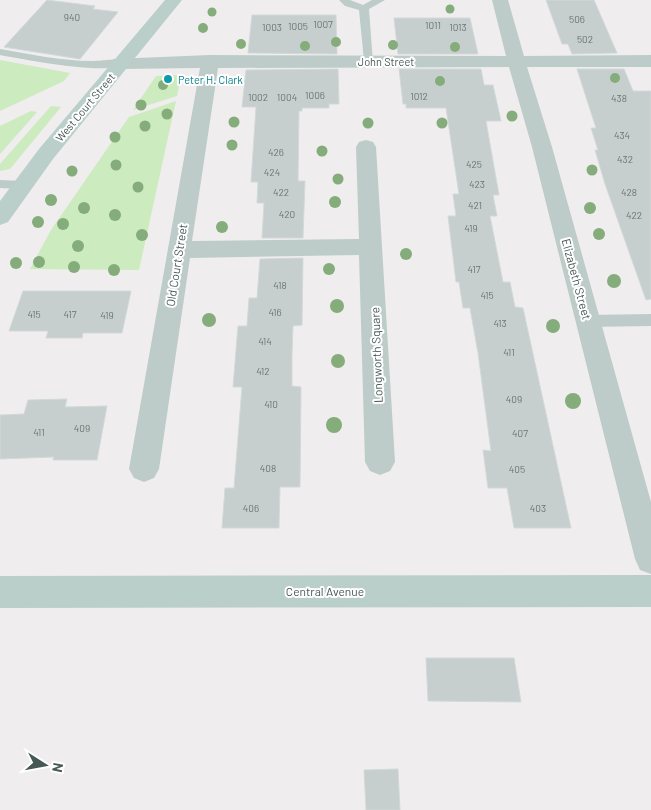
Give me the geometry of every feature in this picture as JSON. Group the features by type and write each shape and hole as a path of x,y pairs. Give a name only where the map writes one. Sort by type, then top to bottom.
{"main road":[{"name":"West Court Street","path":"0,217 46,154 171,0"},
{"name":"Central Avenue","path":"0,592 651,591"}],"street":[{"name":"Elizabeth Street","path":"500,0 542,147 651,559"},
{"name":"John Street","path":"120,63 651,61"},
{"name":"Old Court Street","path":"144,469 210,62"},
{"name":"Longworth Square","path":"366,147 380,462"},
{"path":"178,250 371,247"}],"lane":[{"path":"344,0 349,4 364,8 380,0"},
{"path":"364,8 369,61"},
{"path":"0,52 75,65 98,66 120,63"},
{"path":"0,184 23,185"},
{"path":"587,320 651,320"}],"green space":[{"path":"0,60 70,73 64,81 0,111"},
{"path":"181,75 177,96 133,110 156,76"},
{"path":"176,101 139,270 30,269 51,230 129,117"},
{"path":"51,106 61,107 10,169 0,171 0,164"},
{"path":"31,111 37,112 0,154 0,126"}],"building":[{"path":"47,0 95,6 93,9 118,12 80,59 4,47"},
{"path":"546,0 594,0 617,53 572,54 568,44 562,44"},
{"path":"252,15 336,15 337,54 248,53"},
{"path":"394,18 470,18 478,54 398,54"},
{"path":"338,69 339,104 329,104 329,108 302,108 302,111 299,111 298,181 305,181 303,238 262,238 264,203 257,203 258,182 251,182 256,107 242,107 246,70"},
{"path":"399,69 481,69 484,85 493,85 501,121 486,121 499,195 493,195 497,216 490,216 503,282 510,282 515,307 523,308 571,528 514,528 507,488 488,488 483,450 491,451 478,353 470,308 463,308 459,282 456,282 448,216 456,216 453,194 459,194 446,108 406,108 406,104 403,104"},
{"path":"577,69 624,69 633,91 651,91 651,299 646,300 605,184 591,128 596,128"},
{"path":"303,258 302,325 293,326 292,355 292,386 301,387 300,487 280,487 279,528 222,528 225,488 234,488 242,387 233,387 238,326 247,326 249,298 257,298 260,259"},
{"path":"23,291 131,291 122,333 83,333 82,338 46,338 48,331 9,331"},
{"path":"67,399 65,407 107,406 97,460 53,460 54,457 0,459 0,415 24,414 28,400"},
{"path":"426,658 514,658 521,702 428,701"},
{"path":"398,769 400,810 366,810 364,770"}],"place":[{"name":"Peter H. Clark","path":"168,79"}]}
